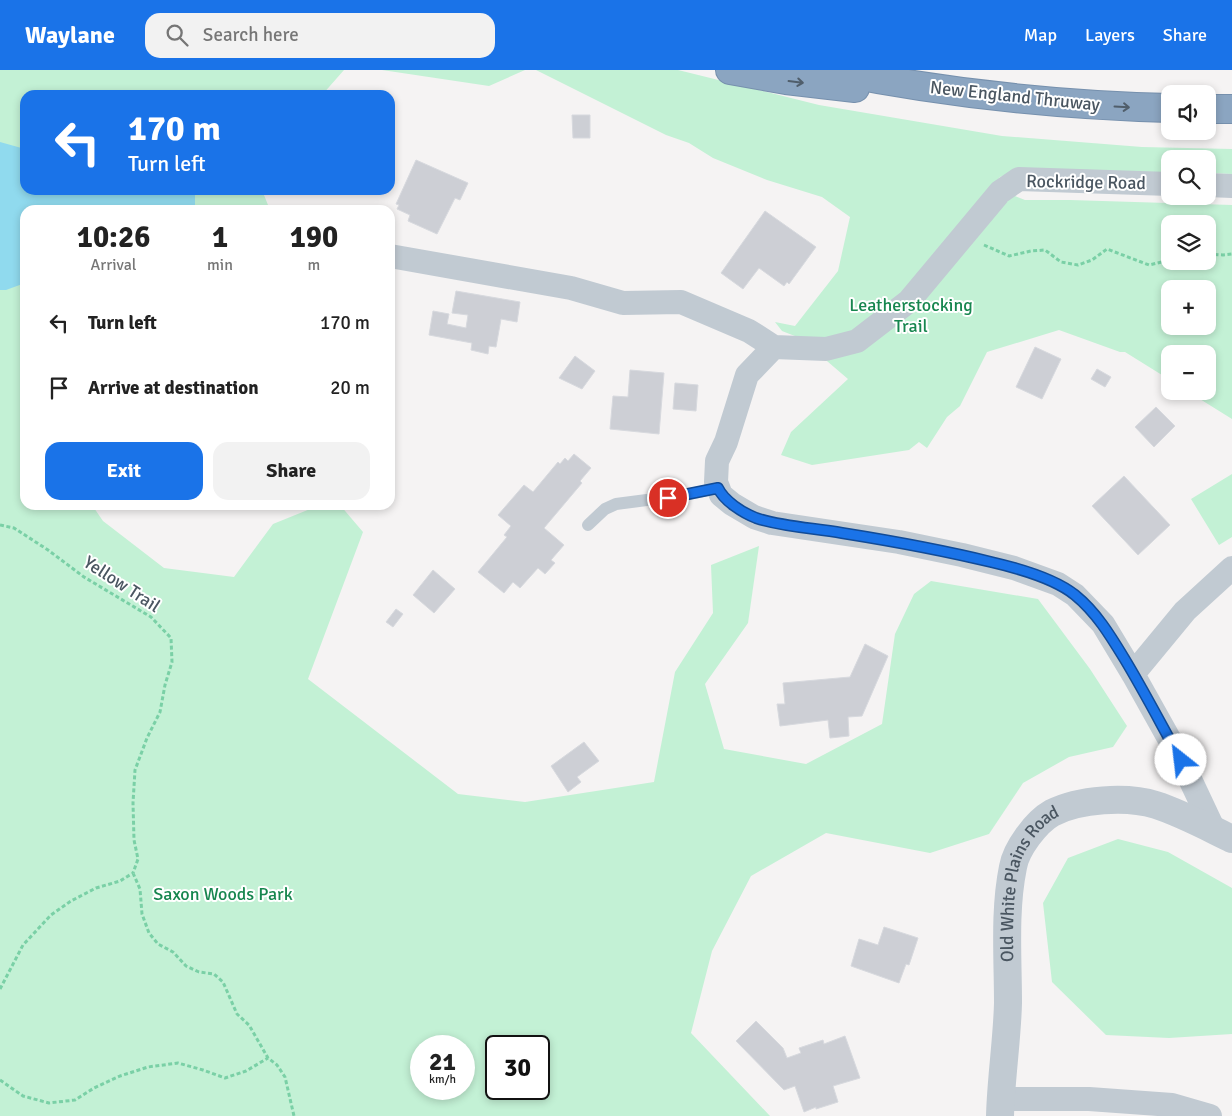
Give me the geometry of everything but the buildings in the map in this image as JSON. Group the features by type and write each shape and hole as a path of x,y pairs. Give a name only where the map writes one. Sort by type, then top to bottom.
{"highway":[{"path":"730,70 786,80 836,86 886,90 938,89"},
{"name":"New England Thruway","path":"831,70 938,89 1033,101 1161,108"},
{"path":"1216,109 1232,109"}],"street":[{"name":"Rockridge Road","path":"774,347 826,349 857,341 909,301 1000,192 1019,179 1161,184"},
{"path":"1216,185 1232,186"},
{"path":"395,257 570,288 623,303 681,302 749,331 774,347 746,375 726,442 717,461 717,485 721,495 754,517 772,523 891,541 962,555 1014,568 1058,584 1075,595 1103,624 1134,674 1223,834"},
{"path":"1134,674 1185,612 1232,568"},
{"name":"Old White Plains Road","path":"1000,1107 1008,1005 1008,905 1013,865 1021,846 1033,830 1052,814 1081,804 1131,800 1156,805 1223,834"},
{"path":"1000,1107 1089,1099 1172,1105 1210,1116"}],"lane":[{"path":"588,525 605,509 616,504 685,495 717,485"}],"path":[{"path":"978,243 1009,256 1045,250 1061,262 1078,264 1092,260 1108,249 1149,265 1161,262"},
{"path":"1216,255 1232,254"},
{"name":"Yellow Trail","path":"0,525 14,528 84,577 151,617 171,638 172,662 160,712 147,738 135,770 133,803 134,840 138,859 133,873"},
{"path":"0,989 23,945 51,915 71,901 96,888 120,881 133,873 140,889 142,914 149,933 158,944 173,952 186,966 199,972 214,974 222,982 237,1014 249,1025 268,1058 285,1076 294,1116"},
{"path":"0,1080 23,1096 50,1102 75,1100 94,1088 120,1076 148,1067 178,1063 225,1078 246,1071 268,1058"}],"green space":[{"name":"Saxon Woods Park","path":"0,70 344,70 326,90 20,90 20,195 264,195 268,205 20,205 20,510 95,510 103,521 164,568 234,577 273,524 308,510 344,510 363,532 308,679 458,794 525,802 654,782 675,672 713,613 711,565 759,546 748,623 705,684 724,749 806,764 882,724 895,634 914,594 931,581 1038,599 1090,669 1127,726 1113,747 1069,757 1023,783 989,834 930,853 826,833 751,876 712,951 691,1033 770,1116 0,1116"},
{"path":"382,70 525,70 489,86"},
{"name":"Leatherstocking Trail","path":"536,70 678,70 819,105 1002,136 1142,147 1232,149 1232,174 1216,173 1216,150 1161,150 1161,173 1010,173 1000,177 992,187 1025,200 1161,203 1161,205 1232,205 1232,419 1201,400 1216,400 1216,345 1161,345 1161,374 1125,352 1120,352 1059,330 987,352 960,406 947,417 927,448 919,442 909,450 812,465 781,455 791,432 848,379 800,338 782,331 775,322 795,326 838,271 850,217 822,197 767,180 713,158 689,143 666,135"},
{"path":"1232,474 1232,537 1219,545 1191,499"},
{"path":"1118,839 1168,852 1232,888 1232,1034 1169,1038 1106,1035 1052,982 1043,903 1068,858"}],"water":[{"path":"0,142 20,148 20,195 195,195 195,205 20,205 20,285 0,290"}],"route":[{"path":"668,498 718,488 721,495 732,504 754,517 772,523 883,540 962,555 1014,568 1058,584 1075,595 1103,624 1134,674 1181,760"}]}
